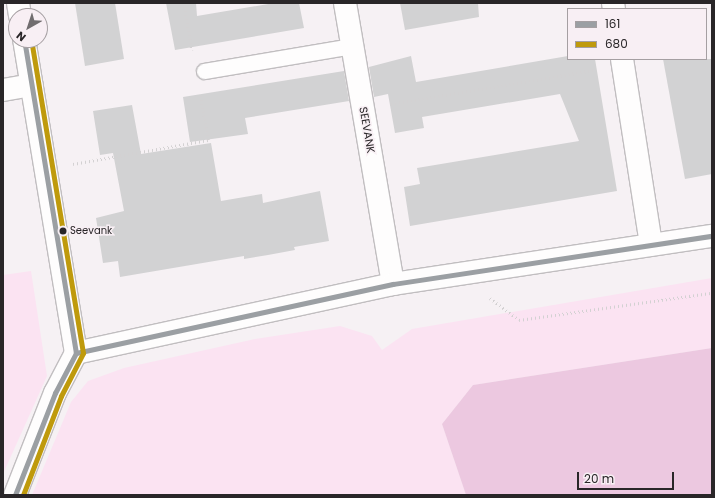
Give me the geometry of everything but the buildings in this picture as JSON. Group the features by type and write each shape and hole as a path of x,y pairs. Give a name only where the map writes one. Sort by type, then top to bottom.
{"street":[{"name":"SEEVANK","path":"345,3 393,284"},
{"path":"15,495 55,393 76,353 25,48"},
{"path":"622,62 651,245"},
{"path":"3,90 32,85"},
{"path":"76,353 393,284 712,236"}],"lane":[{"path":"204,71 352,46"}],"path":[{"path":"184,3 194,57"},
{"path":"363,109 622,62"},
{"path":"46,170 208,140 199,88"},
{"path":"459,274 519,320 712,293"}],"shaded area":[{"path":"31,271 47,376 3,474 3,275"},
{"path":"712,278 712,348 473,385 442,424 466,495 32,495 71,402 88,381 124,368 255,339 340,326 372,336 382,350 412,329"},
{"path":"712,348 712,495 466,495 442,424 473,385"}],"transit line":[{"name":"161","path":"15,495 55,393 76,353 25,48"},
{"name":"680","path":"23,495 61,396 83,353 32,48"},
{"name":"161","path":"76,353 393,284 712,236"}],"place":[{"name":"Seevank","path":"63,231"}]}
